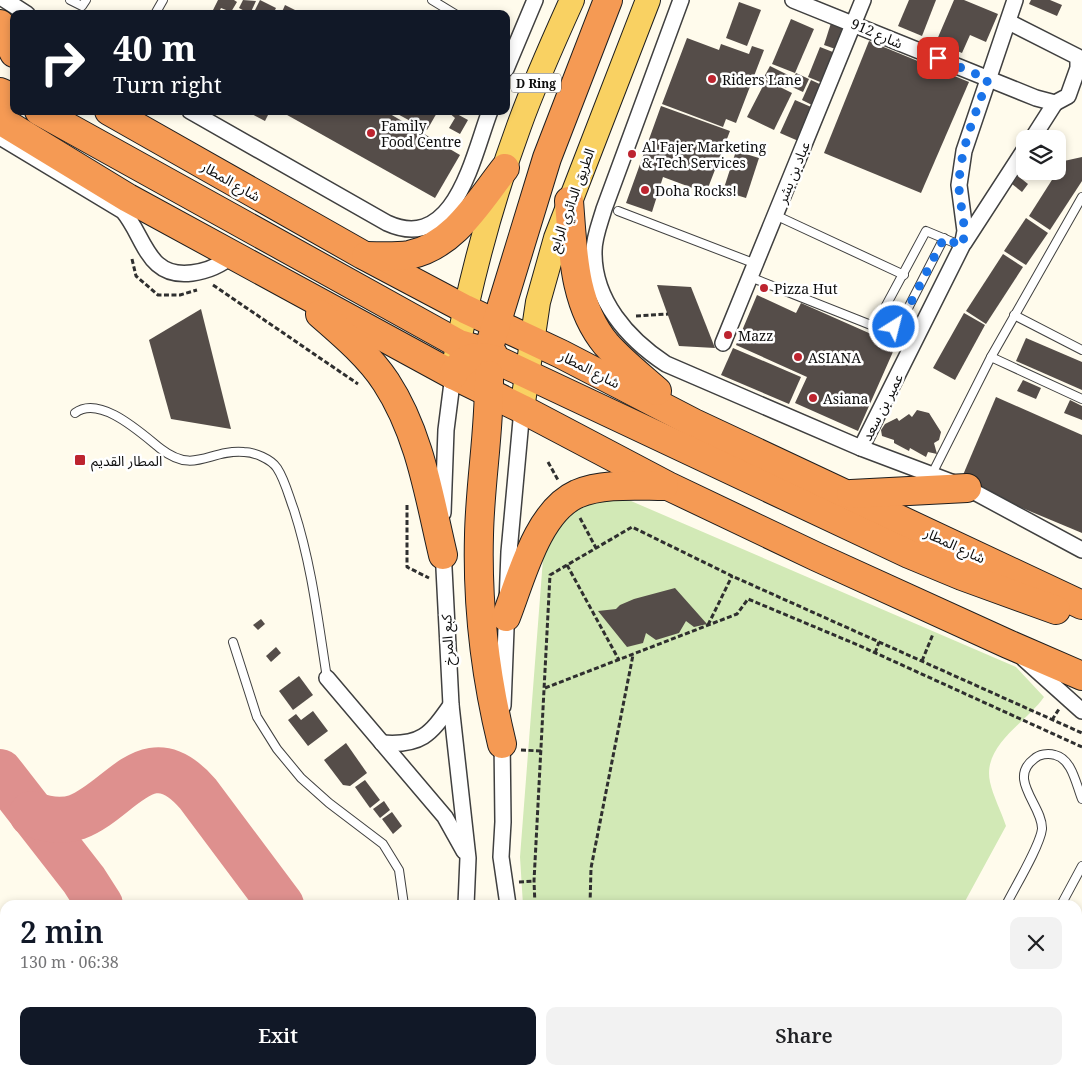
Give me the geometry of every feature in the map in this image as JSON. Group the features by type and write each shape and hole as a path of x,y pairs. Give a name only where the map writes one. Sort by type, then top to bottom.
{"highway":[{"path":"502,744 487,674 479,587 479,534 489,392 489,355 495,323 547,158 608,0"},
{"path":"0,24 10,45"},
{"path":"46,115 459,344 489,355 909,554 962,576 1082,620"},
{"name":"شارع المطار","path":"116,115 363,256 465,309 531,339 694,423 1082,605"},
{"path":"0,120 76,168 233,255 453,375 668,486 1008,644 1082,676"},
{"path":"363,256 407,255 425,250 440,242 461,224 505,168"},
{"path":"569,201 580,294 592,323 605,343 621,360 694,423"},
{"path":"283,282 363,354 385,381 401,408 419,455 443,555"},
{"path":"465,309 480,323 493,376 501,389 522,409"},
{"path":"453,375 460,363 466,360 476,356 515,353 524,348 531,339"},
{"path":"506,617 541,530 563,503 578,494 601,489 668,486"},
{"path":"846,494 967,488"}],"main road":[{"name":"D Ring","path":"453,375 465,309 505,168 534,87 572,0"},
{"name":"الطريق الدائري الرابع","path":"522,409 528,375 531,339 541,291 569,201 648,0"}],"street":[{"path":"5,0 21,10"},
{"path":"510,47 536,0"},
{"path":"681,0 604,209 596,238 595,263 601,287 610,307 629,335 647,352 666,364 861,448 967,488 1082,550"},
{"name":"شارع 912","path":"793,0 1036,98 1055,103"},
{"name":"عباد بن بشر","path":"723,344 864,0"},
{"name":"عمير بن سعد","path":"861,448 962,246 965,231 960,202 960,168 1015,0"},
{"path":"1011,23 1078,57 1078,68 1072,89 1068,96 1055,103 1038,130"},
{"path":"197,115 387,223 405,229 415,229 433,223 446,214 456,201 488,115"},
{"path":"0,137 122,211 134,227 148,254 159,266 168,271 186,274 208,270 218,266 233,255"},
{"path":"962,246 1016,163"},
{"name":"كبع المرخ","path":"453,375 444,461 443,555 451,705 468,858 466,900"},
{"path":"507,900 501,857 503,822 502,744 509,552 522,409"},
{"path":"1008,644 1082,710"},
{"path":"328,678 445,817 468,858"},
{"path":"382,743 407,743 423,738 436,727 451,705"}],"lane":[{"path":"70,0 84,3"},
{"path":"432,0 448,10"},
{"path":"932,474 991,357 1082,197"},
{"path":"618,211 753,270 874,326 888,329 899,323 944,238"},
{"path":"775,215 904,275"},
{"path":"874,326 904,275 926,231 962,246"},
{"path":"1014,315 1082,350"},
{"path":"991,357 1082,399"},
{"path":"75,413 89,408 104,409 166,453 186,461 197,462 207,457 243,452 264,458 277,468 305,545 315,590 328,678"},
{"path":"234,642 258,717 277,749 301,778 315,791 383,844 399,870 403,900"},
{"path":"1008,900 1042,828 1040,818 1026,789 1024,777 1030,762 1035,757 1046,754 1056,755 1064,759 1068,764 1082,799"},
{"path":"1064,900 1081,868"}],"path":[{"path":"130,252 136,276 158,295 180,295 214,284 359,384"},
{"path":"408,499 407,567 444,586"},
{"path":"535,900 534,881 546,688 550,575 632,527 732,576 1082,733"},
{"path":"567,565 619,660"},
{"path":"708,626 732,576"},
{"path":"546,688 672,637 708,626 737,614 748,599 875,653 1082,747"},
{"path":"922,661 933,632 941,635"},
{"path":"875,653 879,642"},
{"path":"590,900 591,868 633,654"},
{"path":"1052,720 1060,707 1055,702"}],"green space":[{"path":"604,498 631,501 1016,667 1044,697 1007,735 993,757 989,769 990,782 1006,826 966,900 523,900 520,857 545,533 562,513"}],"building":[{"path":"218,0 234,0 237,2 232,10 221,8 220,10 213,10"},
{"path":"243,0 256,1 252,10 239,8"},
{"path":"260,0 276,8 275,10 255,10"},
{"path":"909,0 936,0 922,36 898,26"},
{"path":"954,0 964,0 998,14 986,42 970,35 962,53 936,42"},
{"path":"1031,0 1050,0 1062,5 1057,16 1029,4"},
{"path":"739,2 761,10 747,46 726,38"},
{"path":"285,5 295,10 283,10"},
{"path":"791,19 814,29 795,73 772,64"},
{"path":"831,23 849,30 841,51 824,45"},
{"name":"Riders Lane","path":"687,38 719,50 721,44 749,54 752,46 764,50 736,123 726,119 723,127 662,104"},
{"path":"869,41 969,82 921,193 824,153"},
{"path":"820,47 838,54 825,84 808,77"},
{"path":"770,66 792,77 786,88 764,77"},
{"path":"796,73 809,79 803,92 790,86"},
{"path":"766,80 792,93 774,130 747,117"},
{"path":"811,80 826,87 816,107 802,100"},
{"path":"795,100 818,110 803,143 780,133"},
{"path":"661,106 730,131 706,193 663,177 652,212 626,203"},
{"path":"254,115 268,115 265,121"},
{"name":"Family Food Centre","path":"287,115 392,115 460,155 435,198"},
{"path":"399,115 436,115 427,130"},
{"path":"452,115 459,115 468,120 460,134 449,128 455,118"},
{"path":"736,151 759,158 746,198 723,191"},
{"path":"1082,157 1082,181 1050,230 1029,216 1052,180 1066,180 1066,161"},
{"path":"1016,179 1023,180 1028,184 1022,192 1012,184"},
{"path":"1026,218 1048,233 1026,265 1004,251"},
{"path":"1003,254 1023,267 986,324 966,311"},
{"path":"657,285 691,287 715,348 679,346"},
{"path":"757,295 796,313 801,303 896,345 858,431 795,403 807,377 736,345"},
{"path":"201,309 231,429 171,419 149,340"},
{"path":"964,313 985,325 955,380 933,368"},
{"path":"1026,338 1082,362 1082,390 1016,361"},
{"path":"733,348 801,377 789,404 721,375"},
{"path":"1023,380 1041,388 1036,399 1017,391"},
{"path":"996,397 1082,435 1082,533 960,482"},
{"path":"1070,400 1082,406 1082,420 1064,413"},
{"path":"917,410 929,413 941,432 939,440 934,443 937,454 928,452 926,457 910,448 909,451 894,443 894,440 882,436 881,430 885,424 897,418 899,421 909,414 912,417"},
{"path":"675,588 707,624 694,627 686,621 679,633 656,640 646,633 643,643 627,647 598,611 616,609 620,605 634,599"},
{"path":"261,619 265,624 258,630 253,625"},
{"path":"276,647 281,653 271,662 266,656"},
{"path":"299,676 313,695 293,710 279,691"},
{"path":"313,711 328,731 308,746 288,720 296,714 301,720"},
{"path":"346,743 367,773 350,786 343,785 324,760"},
{"path":"365,780 380,800 370,808 355,787"},
{"path":"384,801 390,810 380,818 373,809"},
{"path":"392,812 402,826 393,834 382,819"}],"taxiway":[{"path":"32,814 55,820 77,817 93,809 136,777 150,771 164,771 180,778 198,794 277,900"},
{"path":"0,772 84,880 97,900"}],"place":[{"name":"Riders Lane","path":"712,79"},
{"name":"Family Food Centre","path":"371,133"},
{"name":"Al Fajer Marketing & Tech Services","path":"632,154"},
{"name":"Doha Rocks!","path":"645,190"},
{"name":"Pizza Hut","path":"764,288"},
{"name":"Mazz","path":"728,335"},
{"name":"ASIANA","path":"798,357"},
{"name":"Asiana","path":"813,398"},
{"name":"المطار القديم","path":"80,460"}],"route":[{"path":"894,327 903,318 944,238 962,246 965,236 960,202 960,168 988,79 938,58"}]}
